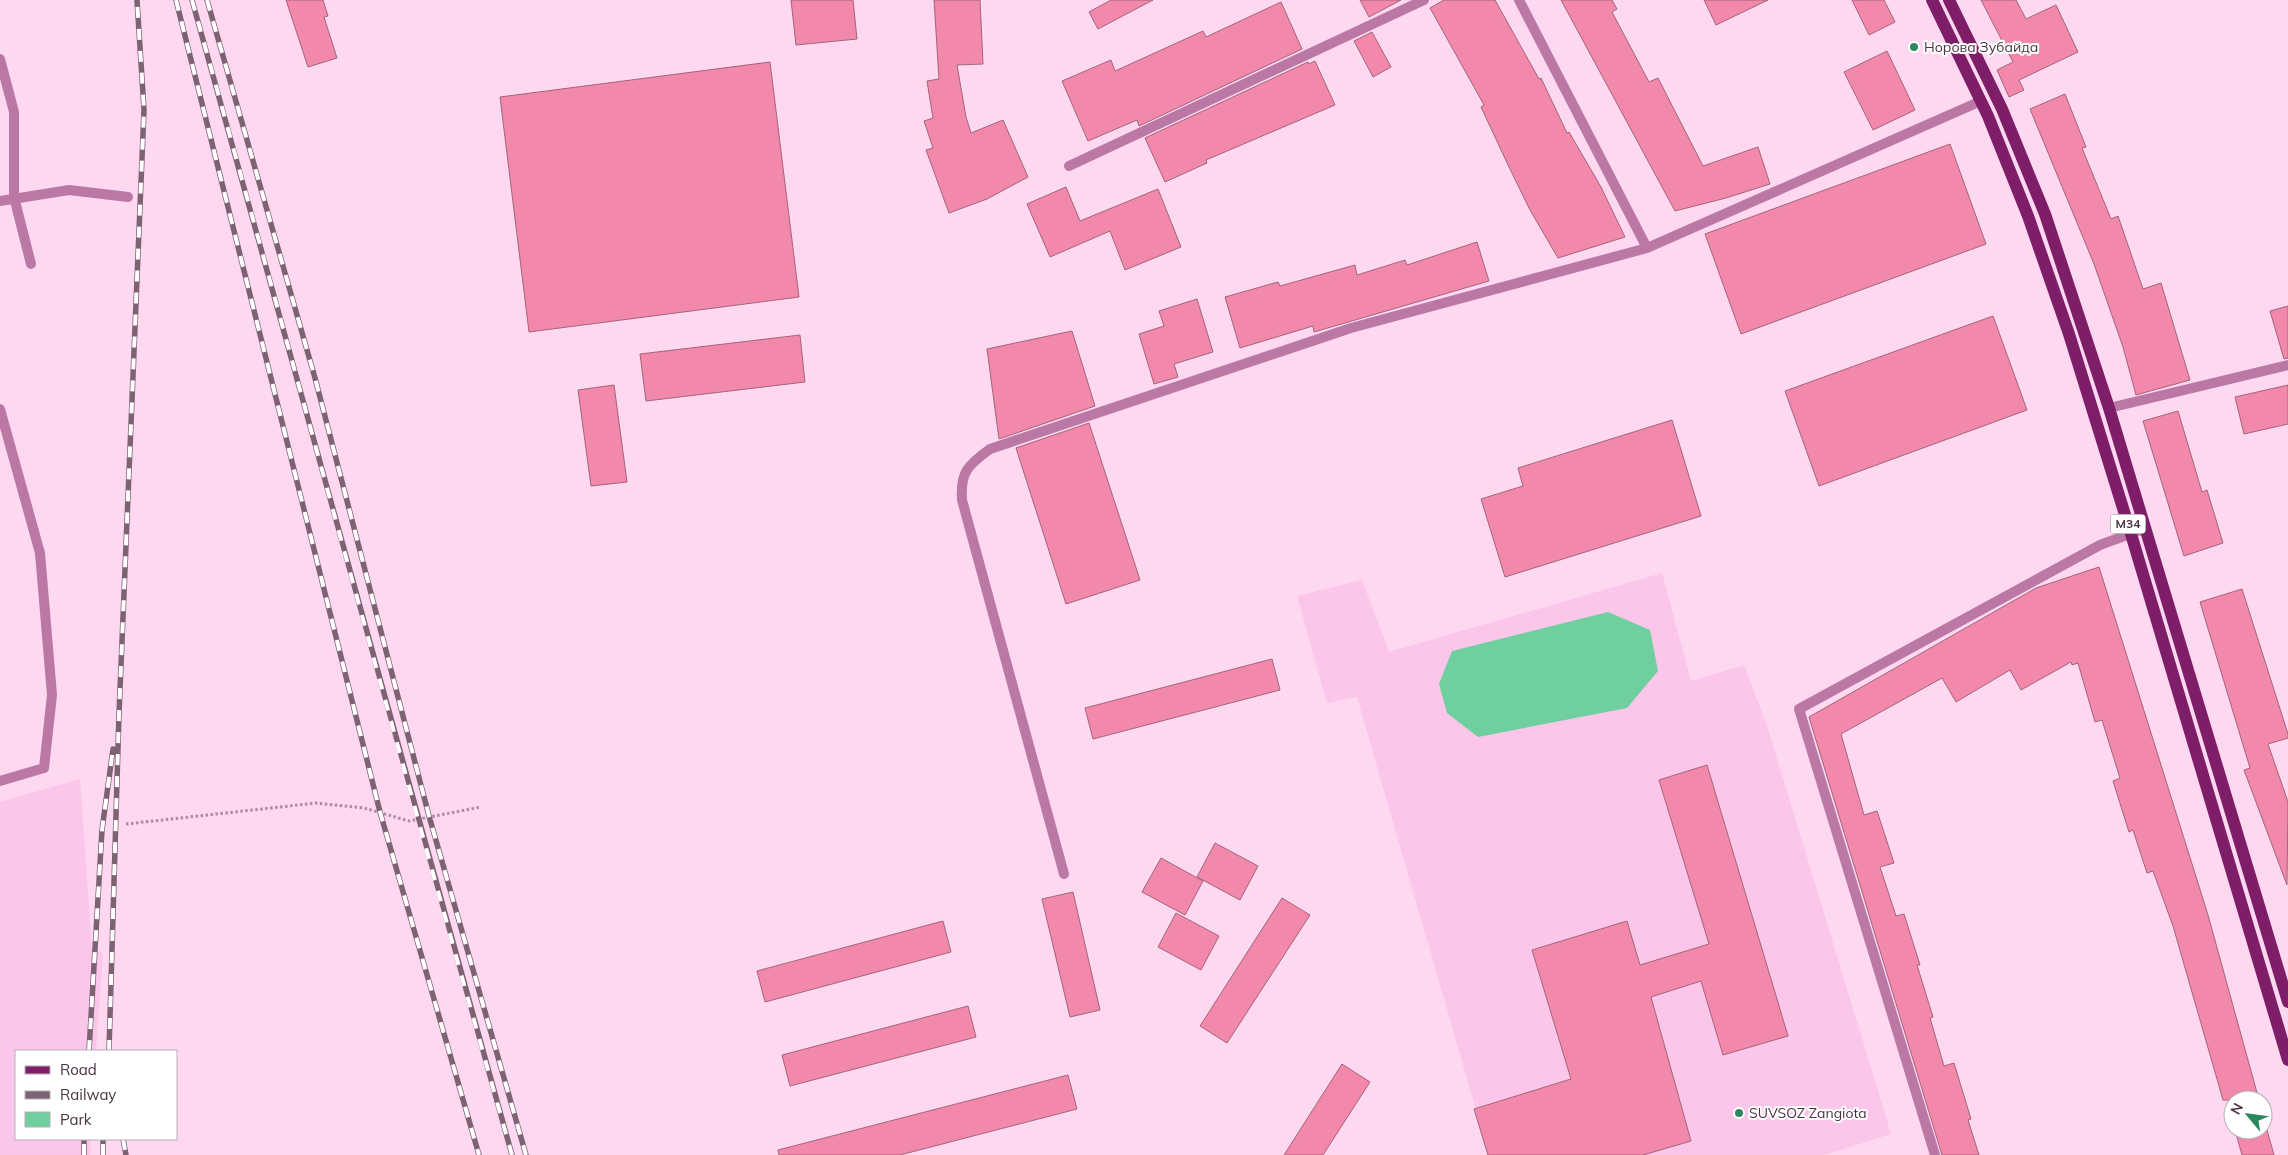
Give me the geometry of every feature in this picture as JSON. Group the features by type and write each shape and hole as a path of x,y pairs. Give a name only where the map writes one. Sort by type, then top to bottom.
{"main road":[{"name":"M34","path":"1932,0 1981,101 2028,216 2047,270 2131,534 2288,1060"},
{"name":"M34","path":"1949,0 2002,110 2045,214 2109,408 2288,1002"}],"street":[{"path":"1069,166 1424,0"},
{"path":"1519,0 1647,248"},
{"path":"0,59 14,112 14,197 31,264"},
{"path":"1064,874 962,500 961,482 970,463 990,449 1351,328 1647,248 1981,101"},
{"path":"0,201 14,197 69,190 128,198"},
{"path":"2109,408 2288,365"},
{"path":"0,408 40,553 52,695 44,768 0,781"},
{"path":"1935,1155 1799,709 2100,545 2146,528"}],"path":[{"path":"126,824 316,803 364,808 409,821 481,807"}],"shaded area":[{"path":"1662,573 1691,681 1744,665 1768,729 1891,1134 1824,1155 1489,1155 1357,697 1327,703 1297,596 1362,580 1389,652"},
{"path":"80,779 92,950 103,953 96,1050 15,1050 15,1140 91,1140 90,1155 0,1155 0,802"}],"green space":[{"path":"1608,612 1650,630 1658,671 1627,708 1478,737 1447,713 1439,684 1452,651"}],"building":[{"path":"286,0 323,0 328,16 324,17 337,58 308,67"},
{"path":"791,0 853,0 857,39 796,45"},
{"path":"934,0 980,0 983,64 957,65 966,117 971,133 1003,120 1028,177 987,199 949,213 926,150 933,148 924,121 933,118 927,81 939,79"},
{"path":"1111,0 1153,0 1098,29 1089,12"},
{"path":"1360,0 1401,0 1369,17"},
{"path":"1444,0 1495,0 1539,79 1541,78 1567,133 1569,132 1601,187 1625,237 1558,258 1530,210 1509,167 1481,107 1484,105 1430,8"},
{"path":"1561,0 1612,0 1617,9 1612,12 1649,82 1658,78 1703,166 1758,147 1770,184 1675,211"},
{"path":"1704,0 1768,0 1716,25"},
{"path":"1852,0 1884,0 1895,22 1869,35"},
{"path":"1981,0 2016,0 2026,19 2056,5 2078,52 2019,80 2024,90 2009,97 1997,70 2013,62"},
{"path":"1281,2 1302,49 1139,126 1137,120 1088,141 1062,81 1111,60 1115,71 1203,31 1206,37"},
{"path":"1372,32 1391,67 1373,77 1354,41"},
{"path":"1887,51 1915,110 1873,130 1844,72"},
{"path":"1315,61 1335,105 1206,160 1207,163 1165,182 1145,138 1308,62 1309,64"},
{"path":"770,62 799,297 529,332 500,97"},
{"path":"2065,94 2086,147 2082,148 2111,219 2118,216 2143,289 2161,283 2190,380 2136,395 2123,347 2094,264 2030,109"},
{"path":"1950,144 1986,244 1741,334 1705,234"},
{"path":"1066,187 1080,221 1158,189 1181,247 1125,270 1110,231 1050,257 1027,204"},
{"path":"1477,242 1489,281 1314,332 1313,326 1240,348 1225,297 1278,282 1280,286 1355,265 1357,275 1405,260 1407,265"},
{"path":"1197,299 1213,352 1174,364 1178,377 1154,384 1139,334 1164,326 1159,311"},
{"path":"2288,306 2288,358 2284,359 2270,311"},
{"path":"1993,316 2027,410 1819,486 1785,391"},
{"path":"1072,331 1095,406 999,439 987,349"},
{"path":"800,335 805,382 646,401 640,354"},
{"path":"614,385 627,482 591,486 578,390"},
{"path":"2288,385 2288,424 2244,434 2235,397"},
{"path":"2178,411 2202,492 2207,490 2223,543 2184,556 2143,421"},
{"path":"1672,420 1701,516 1505,577 1481,499 1523,486 1518,468"},
{"path":"1089,423 1140,580 1066,604 1016,448"},
{"path":"2099,567 2208,915 2256,1090 2223,1090 2223,1100 2173,926 2153,871 2147,873 2133,830 2129,832 2113,781 2120,778 2102,720 2095,722 2078,663 2072,665 2071,662 2021,690 2010,670 1956,702 1942,678 1841,734 1864,815 1877,811 1894,863 1880,867 1896,916 1904,914 1920,965 1917,965 1933,1017 1930,1018 1944,1066 1954,1063 1971,1119 1968,1120 1979,1155 1942,1155 1809,717 2036,588"},
{"path":"2242,589 2288,734 2288,738 2268,744 2288,802 2287,885 2244,770 2250,768 2200,602"},
{"path":"1272,659 1280,690 1093,739 1085,708"},
{"path":"1707,765 1788,1036 1723,1055 1701,981 1651,997 1691,1141 1643,1155 1488,1155 1474,1109 1571,1079 1532,950 1627,921 1640,965 1709,944 1659,780"},
{"path":"1215,843 1258,866 1240,900 1197,877"},
{"path":"1161,858 1203,881 1185,915 1142,892"},
{"path":"1073,892 1100,1010 1070,1017 1042,899"},
{"path":"1282,898 1310,915 1227,1043 1200,1026"},
{"path":"1176,913 1219,936 1201,970 1158,947"},
{"path":"943,921 951,952 765,1002 757,971"},
{"path":"968,1006 976,1037 790,1086 782,1055"},
{"path":"1342,1064 1370,1082 1323,1155 1284,1155"},
{"path":"1068,1075 1077,1109 900,1155 779,1155 778,1150"},
{"path":"2238,1140 2270,1140 2274,1155 2242,1155"}],"railway":[{"path":"109,1050 119,714 144,110 137,0"},
{"path":"176,0 380,812 479,1155"},
{"path":"192,0 512,1155"},
{"path":"207,0 315,378 429,816 526,1155"},
{"path":"89,1050 102,830 113,749"},
{"path":"84,1140 84,1155"},
{"path":"103,1140 103,1155"},
{"path":"123,1140 126,1155"}],"place":[{"name":"Норова Зубайда","path":"1914,47"},
{"name":"SUVSOZ Zangiota","path":"1739,1113"}]}
